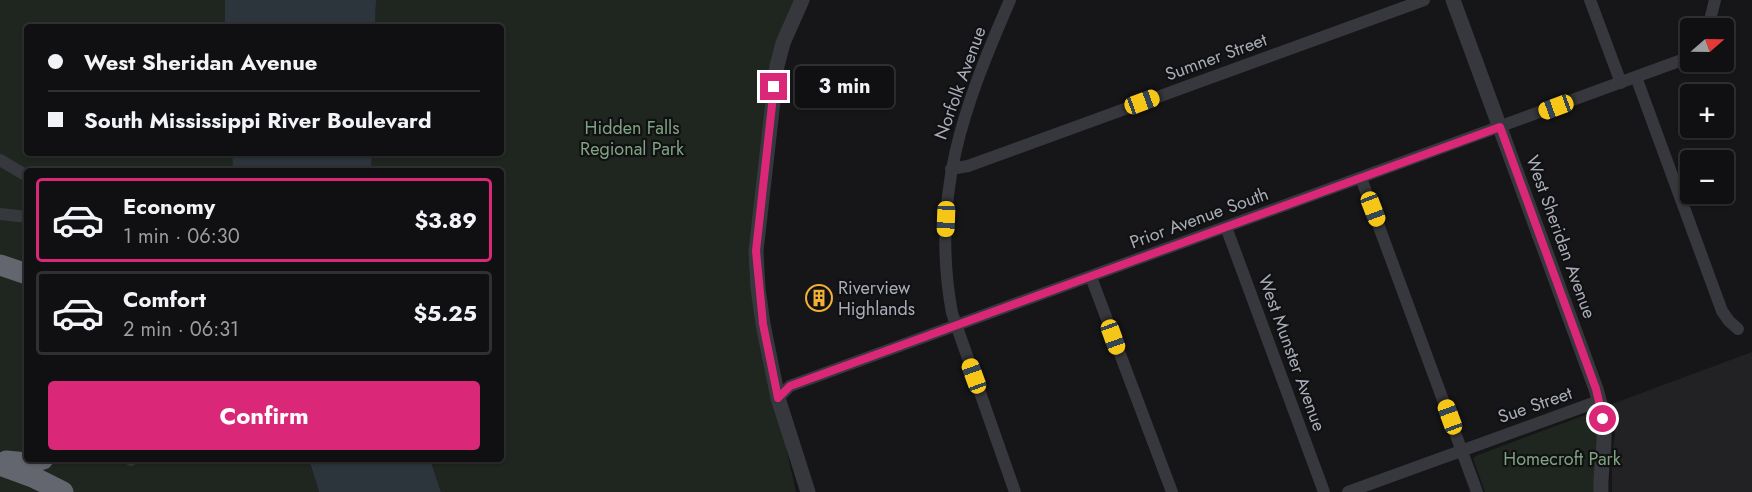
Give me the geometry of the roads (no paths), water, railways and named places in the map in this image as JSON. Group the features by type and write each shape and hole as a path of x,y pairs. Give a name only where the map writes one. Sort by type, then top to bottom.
{"highway":[{"path":"0,264 24,273"},
{"path":"0,460 31,462"},
{"path":"0,465 35,478 63,492"},
{"path":"0,478 42,492"}],"street":[{"path":"802,0 783,43 777,66 756,251 763,324 778,398 808,492"},
{"name":"Norfolk Avenue","path":"1010,0 965,110 951,169 947,205 946,264 948,290 956,325 1016,492"},
{"name":"Sumner Street","path":"951,169 968,166 1424,0"},
{"name":"West Sheridan Avenue","path":"1453,0 1599,401 1604,432 1600,474 1601,492"},
{"path":"1590,0 1621,83"},
{"path":"1710,18 1714,0"},
{"name":"Prior Avenue South","path":"778,398 790,386 1680,61"},
{"path":"1636,77 1722,310 1738,329"},
{"path":"0,160 24,174"},
{"path":"1361,178 1478,492"},
{"path":"0,214 24,217"},
{"name":"West Munster Avenue","path":"1226,227 1324,492"},
{"path":"1091,277 1172,492"},
{"name":"Sue Street","path":"1347,492 1599,401"},
{"path":"798,464 802,492"}],"place":[{"name":"Riverview Highlands","path":"819,298"}],"park label":[{"name":"Hidden Falls Regional Park","path":"632,138"},
{"name":"Homecroft Park","path":"1562,459"}]}
